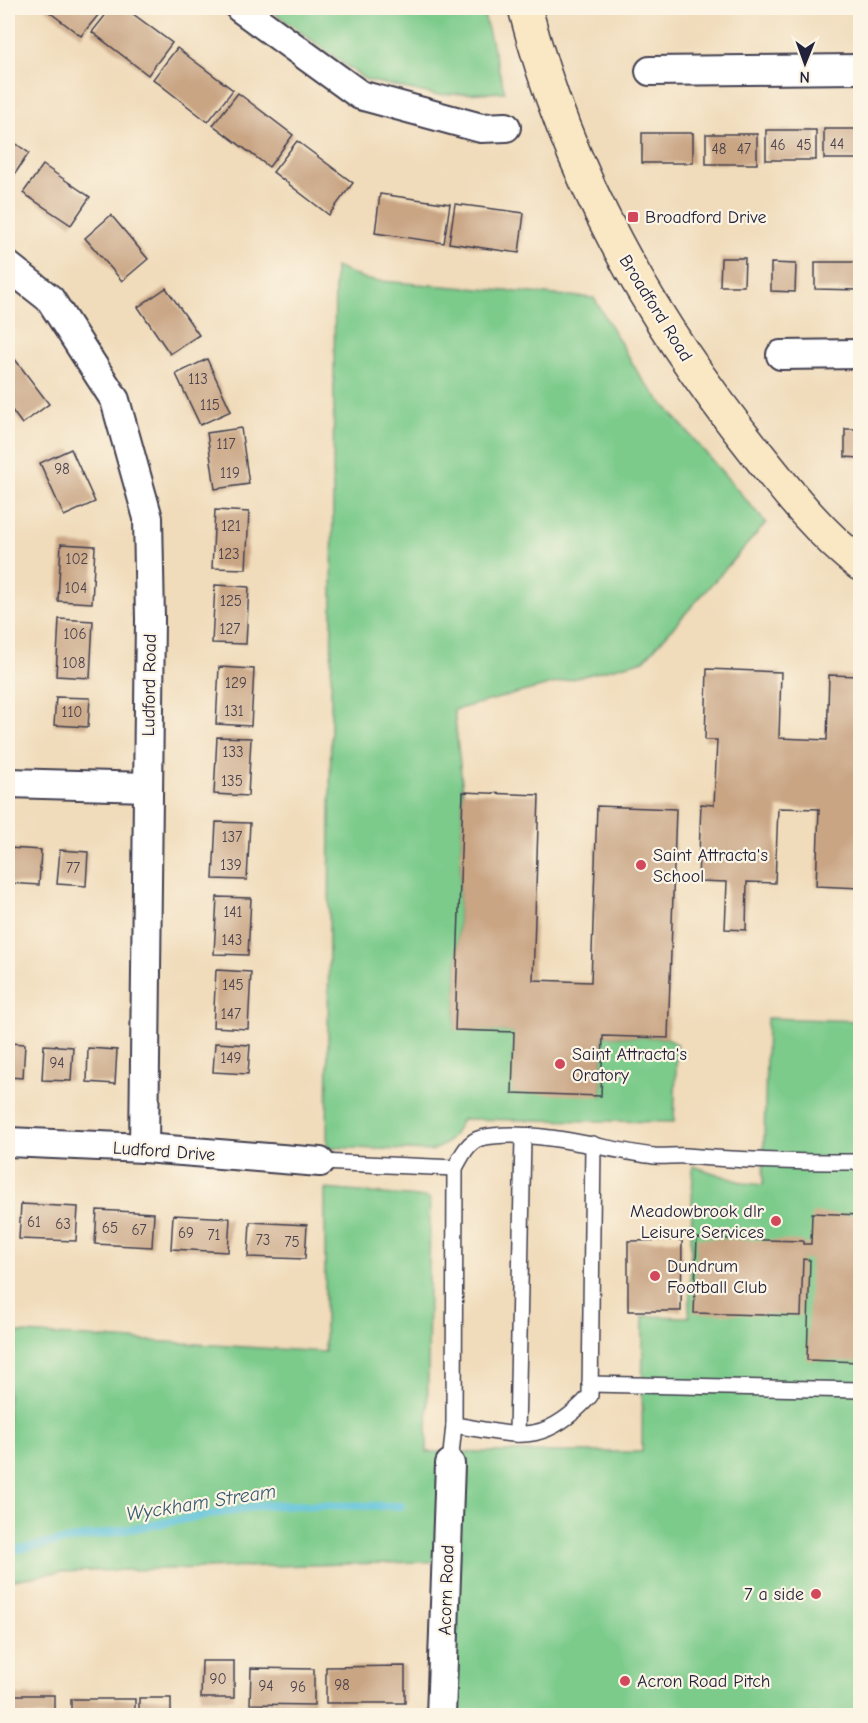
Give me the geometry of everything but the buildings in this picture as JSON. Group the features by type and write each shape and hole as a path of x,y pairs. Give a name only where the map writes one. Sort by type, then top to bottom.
{"street":[{"path":"240,8 360,95 481,128 506,127"},
{"name":"Broadford Road","path":"525,8 549,92 575,161 625,260 660,320 700,379 774,475 825,533 861,564"},
{"path":"650,70 861,69"},
{"name":"Ludford Road","path":"8,266 51,299 115,400 148,518 144,1149"},
{"path":"781,355 861,354"},
{"path":"8,783 148,787"},
{"name":"Ludford Drive","path":"8,1142 320,1162"},
{"name":"Acorn Road","path":"441,1716 450,1464"}],"lane":[{"path":"517,1434 523,1137"},
{"path":"450,1464 454,1425 452,1386 455,1168 465,1150 479,1138 523,1137 593,1144 654,1156 685,1156 718,1160 861,1162"},
{"path":"454,1425 517,1434 541,1434 570,1419 590,1396 593,1144"},
{"path":"320,1162 455,1168"},
{"path":"590,1384 861,1390"}],"green space":[{"path":"268,8 482,8 505,92 436,95 366,80"},
{"path":"335,267 368,280 594,298 641,378 766,523 644,660 454,710 463,792 455,1029 514,1032 601,1096 603,1036 668,1038 677,1045 674,1122 462,1119 451,1139 431,1151 327,1147"},
{"path":"767,1018 860,1021 860,1715 455,1715 455,1561 58,1572 8,1581 8,1332 325,1352 325,1189 430,1198 427,1452 642,1452 643,1316 689,1317 693,1166 744,1183 763,1185"}],"waterway":[{"name":"Wyckham Stream","path":"8,1551 263,1505 401,1506"}],"place":[{"name":"Broadford Drive","path":"633,217"},
{"name":"Saint Attracta's School","path":"641,865"},
{"name":"Saint Attracta's Oratory","path":"560,1064"},
{"name":"Meadowbrook dlr Leisure Services","path":"776,1221"},
{"name":"Dundrum Football Club","path":"655,1276"},
{"name":"7 a side","path":"816,1594"},
{"name":"Acron Road Pitch","path":"625,1681"}]}
